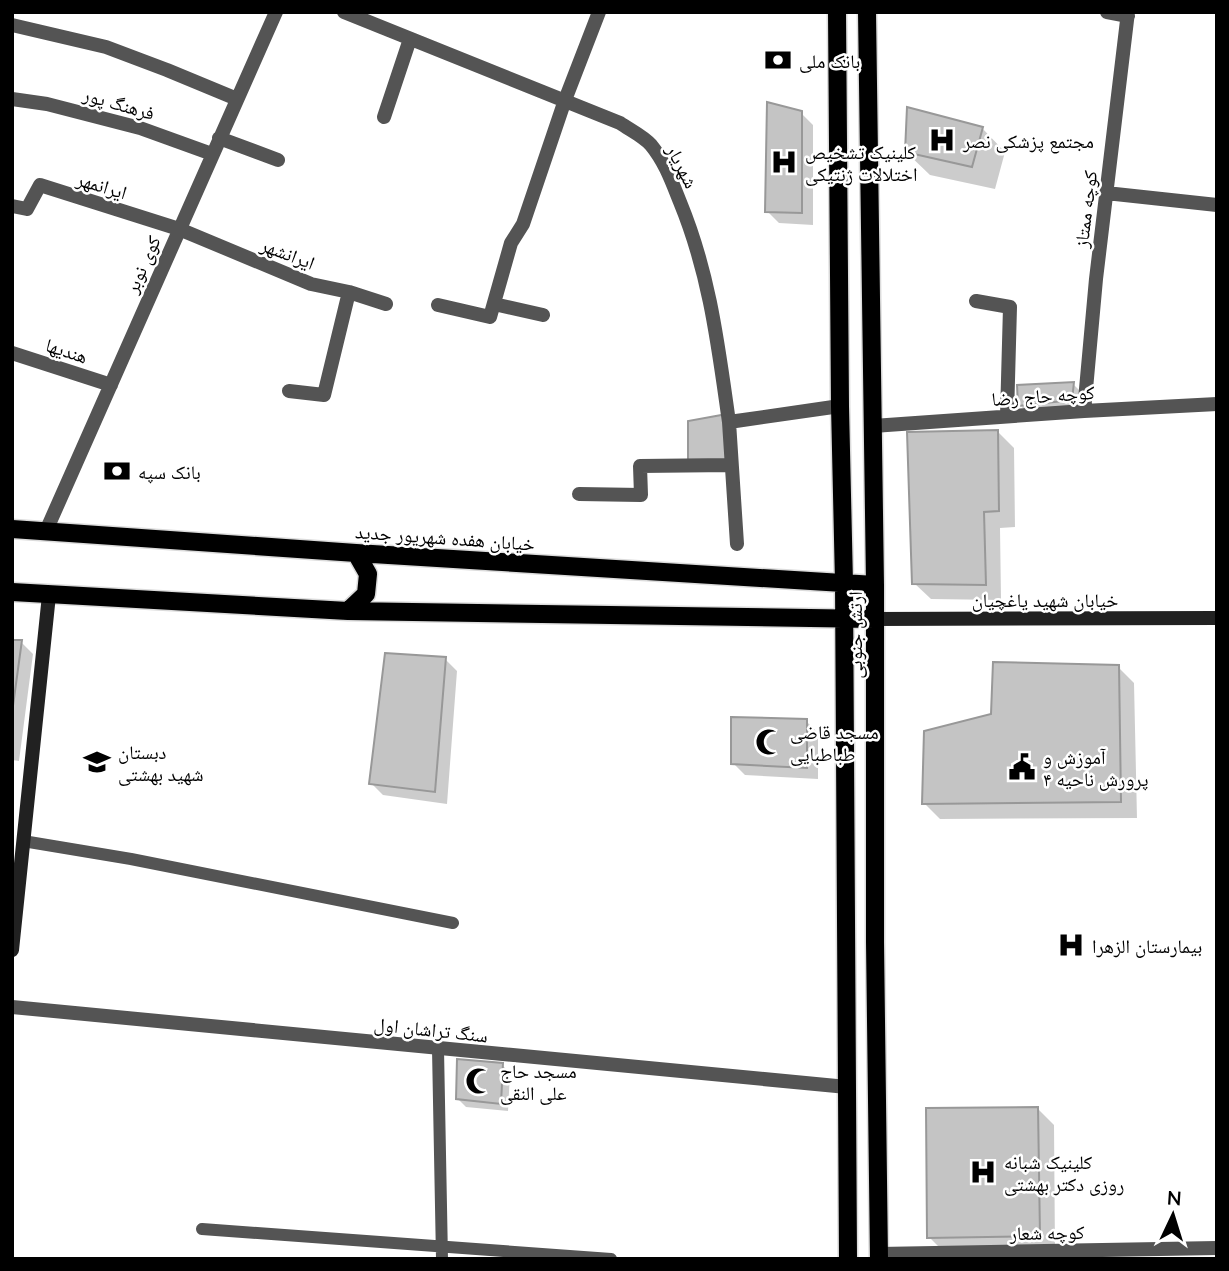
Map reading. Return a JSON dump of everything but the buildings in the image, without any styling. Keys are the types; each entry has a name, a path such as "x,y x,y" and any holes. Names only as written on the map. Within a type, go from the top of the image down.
{"main road":[{"name":"ارتش جنوبی","path":"837,12 848,1259"},
{"name":"ارتش جنوبی","path":"867,12 875,585 879,1257"},
{"name":"خیابان هفده شهریور جدید","path":"12,529 875,585"},
{"path":"348,611 366,594 368,574 356,553"},
{"path":"12,592 348,611 874,619"}],"street":[{"name":"کوی نوبر","path":"46,531 276,12"},
{"name":"شهریار","path":"344,12 620,123 649,143 667,168 691,228 706,277 729,422 737,544"},
{"path":"438,305 490,317 511,243 523,224 565,100 599,12"},
{"path":"1107,12 1128,14"},
{"name":"کوچه ممتاز","path":"1084,411 1105,193 1128,14"},
{"path":"12,24 106,47 237,99"},
{"path":"384,117 410,39"},
{"name":"فرهنگ پور","path":"12,99 47,104 140,128 212,154"},
{"path":"219,138 278,160"},
{"name":"ایرانمهر","path":"20,207 40,185 179,229"},
{"path":"1105,193 1217,205"},
{"name":"ایرانشهر","path":"179,229 311,284 386,304"},
{"path":"289,391 324,395 349,292"},
{"path":"976,301 1010,307 1007,416"},
{"path":"494,304 543,315"},
{"name":"هندیها","path":"12,353 111,384"},
{"name":"کوچه حاج رضا","path":"873,426 1217,404"},
{"path":"729,422 840,405"},
{"path":"579,494 641,495 640,466 731,465"},
{"path":"12,950 16,885 49,595"},
{"name":"خیابان شهید یاغچیان","path":"874,619 1217,618"},
{"name":"سنگ تراشان اول","path":"12,1007 846,1087"},
{"name":"کوچه شعار","path":"879,1257 1217,1248"}],"lane":[{"path":"23,841 131,859 453,923"},
{"path":"438,1049 442,1252"},
{"path":"202,1229 442,1252 611,1259"}],"place":[{"name":"بانک ملی","path":"778,60"},
{"name":"مجتمع پزشکی نصر","path":"942,140"},
{"name":"کلینیک تشخیص اختلالات ژنتیکی","path":"784,162"},
{"name":"بانک سپه","path":"117,471"},
{"name":"مسجد قاضی طباطبایی","path":"769,742"},
{"name":"دبستان شهید بهشتی","path":"97,762"},
{"name":"آموزش و پرورش ناحیه ۴","path":"1022,767"},
{"name":"بیمارستان الزهرا","path":"1071,945"},
{"name":"مسجد حاج علی النقی","path":"479,1081"},
{"name":"کلینیک شبانه روزی دکتر بهشتی","path":"983,1172"}]}
